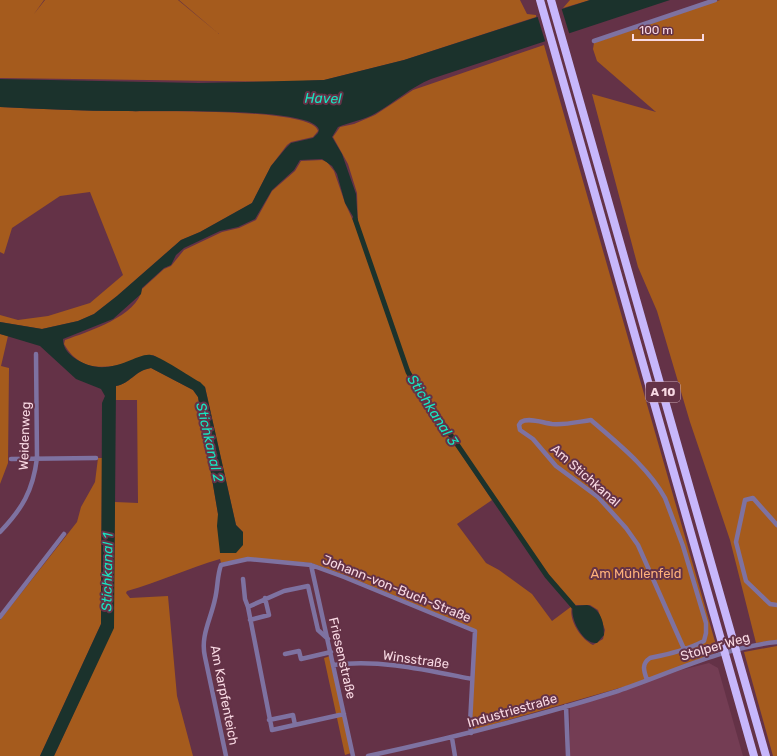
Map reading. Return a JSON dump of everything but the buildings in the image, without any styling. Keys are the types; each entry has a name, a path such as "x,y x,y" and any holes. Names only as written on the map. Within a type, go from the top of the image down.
{"highway":[{"name":"A 10","path":"551,0 766,756"},
{"name":"A 10","path":"540,2 754,756"}],"street":[{"path":"594,41 715,0"},
{"name":"Weidenweg","path":"0,532 26,500 35,474 37,458 36,354"},
{"name":"Am Stichkanal","path":"647,680 644,667 646,660 684,649 704,641 706,627 670,510 660,490 641,467 591,420 574,424 551,424 526,420 521,422 519,425 520,430 533,439 551,461 598,497 630,532 638,545 684,649"},
{"path":"11,459 96,458"},
{"path":"777,525 754,498 745,500 736,542 746,581 770,604 777,605"},
{"path":"0,617 64,534"},
{"name":"Am Karpfenteich","path":"226,756 203,645 216,599 217,575 221,564 248,559 311,565"},
{"name":"Johann-von-Buch-Straße","path":"311,565 475,631 472,679"},
{"name":"Friesenstraße","path":"311,565 353,756"},
{"path":"243,579 245,599 248,607 272,730 344,714"},
{"path":"248,607 265,598 284,591 308,586 318,630 328,639"},
{"path":"250,620 269,615 265,598"},
{"name":"Stolper Weg","path":"659,675 750,647 777,642"},
{"path":"284,654 299,651 301,659 331,652"},
{"name":"Winsstraße","path":"334,665 347,663 399,665 472,679"},
{"name":"Industriestraße","path":"368,756 471,734 566,706 659,675"},
{"path":"471,734 472,679"},
{"path":"566,706 568,756"},
{"path":"269,720 292,715 295,725"},
{"path":"452,738 455,756"}],"shaded area":[{"path":"709,663 718,668 743,756 570,756 570,707 681,670"}],"green space":[{"path":"0,0 44,0 34,14 45,0 178,0 219,34 179,0 520,0 527,14 536,15 536,17 404,60 324,80 283,82 0,78"},
{"path":"570,0 590,0 563,8"},
{"path":"720,0 777,0 777,640 756,643 730,540 690,422 657,311 638,267 592,94 656,112 597,61 593,49 594,43"},
{"name":"Am Mühlenfeld","path":"544,45 718,652 710,654 711,657 630,685 473,730 474,629 345,575 311,563 249,558 221,563 220,559 127,591 126,593 130,598 168,596 177,696 193,756 54,756 113,628 115,502 138,503 137,400 116,400 116,386 125,383 140,372 151,368 193,390 198,397 218,514 218,529 243,532 236,525 205,387 153,355 105,367 82,363 64,344 65,340 110,322 122,315 138,299 142,289 164,269 171,266 184,250 222,232 239,228 256,220 272,191 295,171 301,161 322,160 327,162 334,171 345,203 356,227 407,373 420,397 433,412 492,500 457,524 486,563 499,570 532,594 552,621 572,606 572,617 580,634 593,645 603,639 605,630 598,610 590,605 575,605 549,576 424,396 405,361 358,226 357,193 348,164 333,137 340,127 354,124 375,115 413,90"},
{"path":"0,107 94,111 196,111 262,114 290,118 310,123 318,131 313,137 291,142 287,145 271,166 252,203 200,232 181,240 94,314 78,321 42,329 0,322 0,315 18,320 48,316 90,303 123,275 90,192 60,196 12,228 4,254 0,252"},
{"path":"0,334 8,336 1,366 9,368 8,463 0,484"},
{"path":"98,458 102,458 101,624 40,756 0,756 0,620 77,522 81,507 95,482"},
{"path":"777,646 777,756 773,756 744,652"},
{"path":"330,656 351,753 345,755 324,658"}],"water":[{"path":"590,0 670,0 431,79 417,86 383,109 362,119 338,127 332,137 342,154 356,194 358,225 345,203 337,174 332,166 322,159 300,160 294,170 272,190 255,219 238,227 220,231 184,248 176,255 171,265 164,268 142,288 141,294 113,319 63,339 65,347 69,353 80,362 87,365 108,367 151,355 168,363 200,382 205,387 236,525 243,532 243,545 236,553 220,553 217,526 218,514 198,397 193,390 151,368 140,372 125,383 116,386 114,628 54,756 40,756 101,624 102,403 105,396 101,389 76,379 40,346 0,334 0,322 42,329 78,321 94,314 181,240 200,232 252,203 271,166 286,148 291,143 313,138 319,130 310,122 290,117 262,114 196,111 109,111 0,107 0,79 199,83 324,80 404,60"},
{"path":"587,605 596,610 601,617 604,635 597,643 587,640 582,635 573,617 573,606"}],"pier":[{"path":"561,7 570,36 546,44 537,15"}],"waterway":[{"name":"Stichkanal 3","path":"355,219 408,372 422,396 435,412 547,576 573,606"}],"water label":[{"name":"Havel","path":"323,98"},
{"name":"Stichkanal 2","path":"210,442"},
{"name":"Stichkanal 1","path":"107,572"}]}
